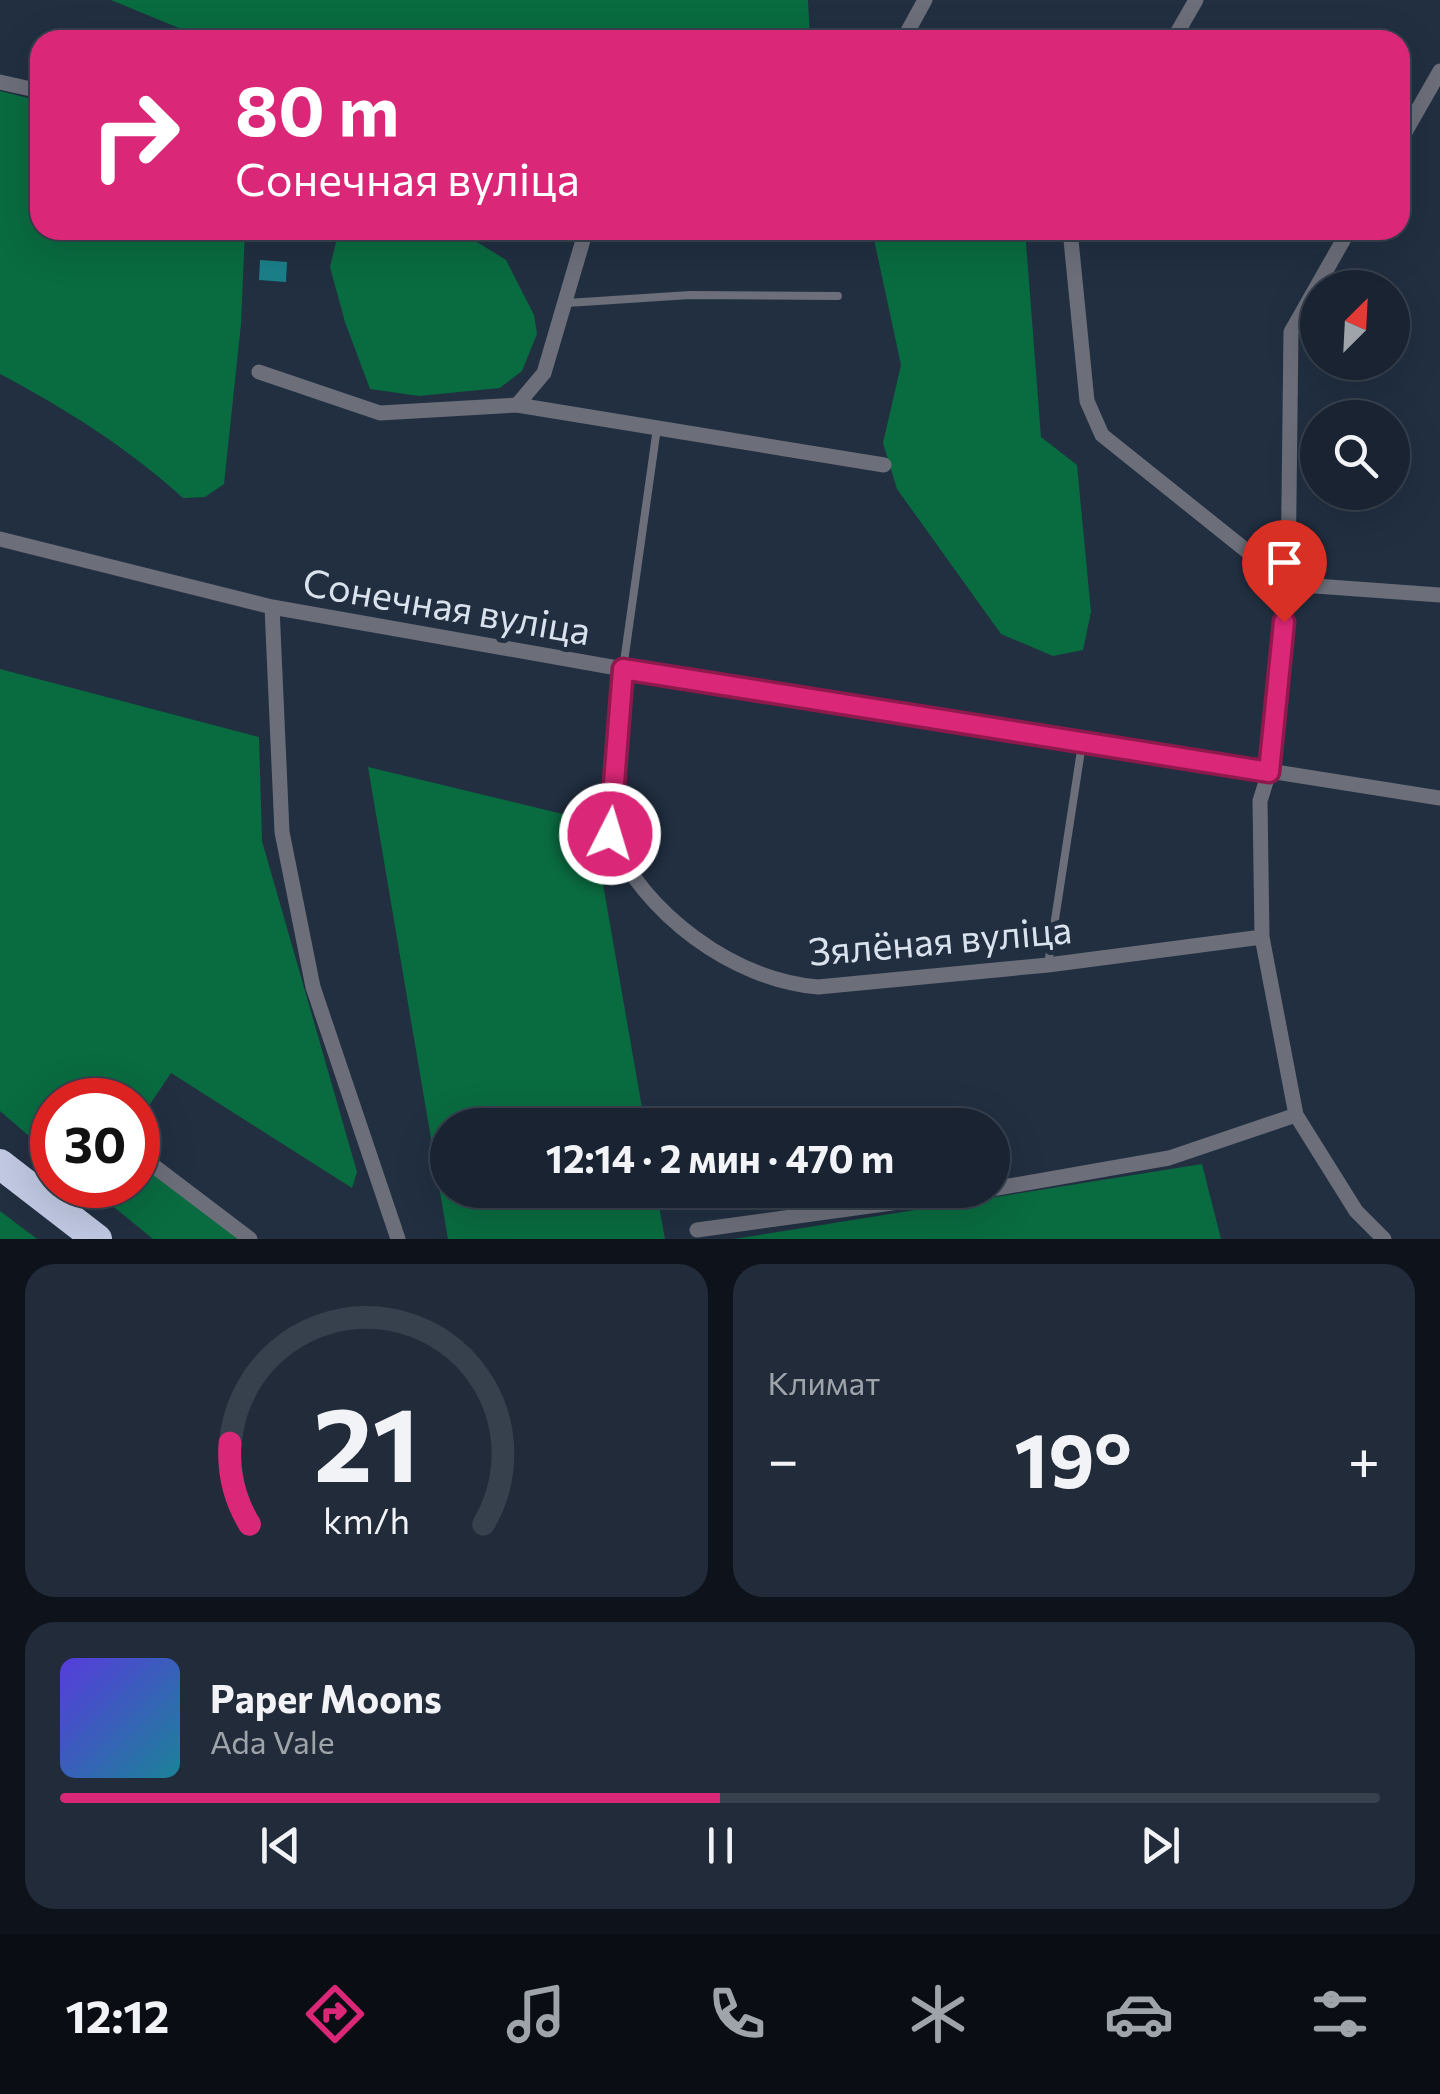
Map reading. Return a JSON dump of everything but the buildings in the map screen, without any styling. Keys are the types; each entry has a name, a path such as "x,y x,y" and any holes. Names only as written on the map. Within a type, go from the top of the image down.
{"highway":[{"path":"0,1164 97,1239"},
{"path":"0,1181 74,1239"}],"street":[{"path":"908,30 925,0"},
{"path":"1179,30 1196,0"},
{"path":"1410,124 1440,71"},
{"path":"0,82 30,89"},
{"path":"517,404 544,373 583,240"},
{"path":"1071,240 1086,401 1102,435 1288,584 1440,595"},
{"path":"1343,240 1290,332 1288,584 1269,772 1260,801 1262,937 1296,1115 1356,1211 1384,1239"},
{"path":"259,372 380,412 517,404 884,465"},
{"name":"Сонечная вуліца","path":"0,540 272,608 1082,744 1440,798"},
{"path":"272,608 282,832 313,987 398,1239"},
{"name":"Зялёная вуліца","path":"623,669 610,834 619,856 655,900 693,937 743,968 784,984 818,987 1048,965 1262,937"},
{"path":"1010,1186 1169,1158 1296,1115"},
{"path":"160,1171 250,1239"},
{"path":"697,1230 858,1208"}],"lane":[{"path":"567,303 690,295 838,296"},
{"path":"623,669 657,428"},
{"path":"1048,965 1082,744"}],"shaded area":[{"path":"111,0 808,0 810,30 184,30"},
{"path":"0,91 30,98 30,240 245,240 241,324 224,484 205,497 183,498 96,430 0,374"},
{"path":"337,240 474,240 506,260 534,315 537,334 522,371 500,388 419,396 370,389 330,267"},
{"path":"874,240 1026,240 1041,437 1077,465 1091,612 1083,650 1053,656 1001,634 897,489 883,443 901,365"},
{"path":"260,260 287,262 286,282 259,280"},
{"path":"0,669 259,737 262,841 357,1172 352,1188 171,1073 160,1089 160,1078 30,1078 30,1137 0,1111"},
{"path":"368,767 592,821 642,1108 430,1108 430,1133"},
{"path":"1202,1164 1221,1239 734,1239 927,1208 1010,1208 1010,1195"},
{"path":"160,1173 248,1239 153,1239 115,1208 160,1208"},
{"path":"443,1208 659,1208 665,1239 448,1239"},
{"path":"0,1211 37,1239 0,1239"}],"route":[{"path":"610,834 623,669 1269,772 1284,622"}]}
